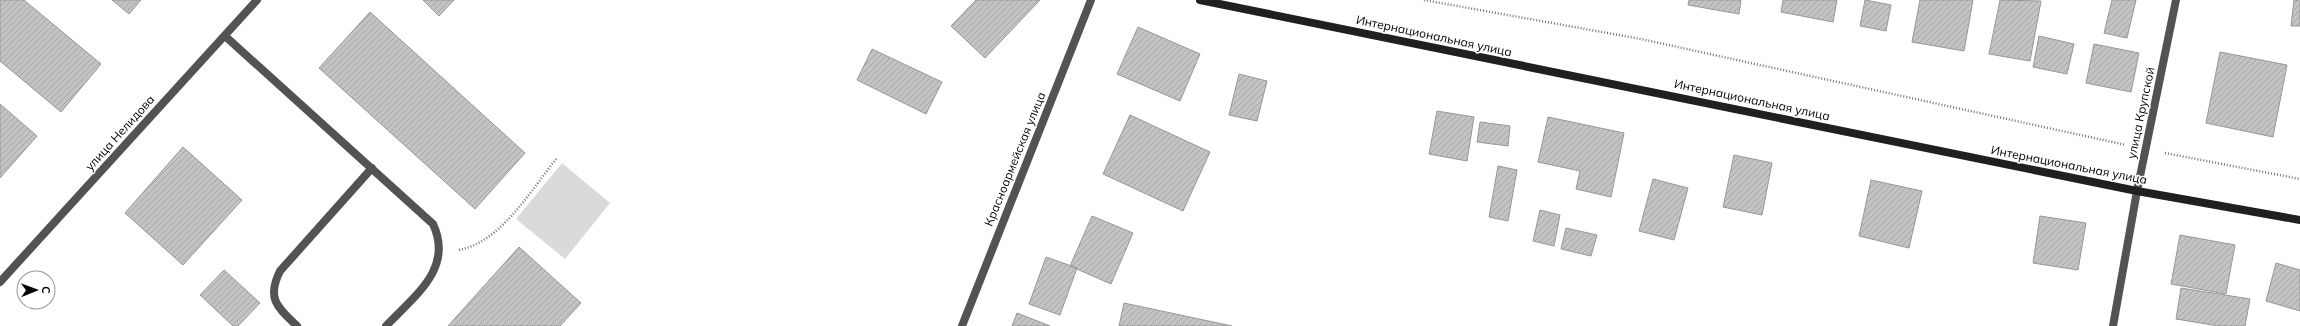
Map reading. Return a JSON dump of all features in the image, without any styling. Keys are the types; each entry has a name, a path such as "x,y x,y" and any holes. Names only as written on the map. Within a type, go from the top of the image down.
{"main road":[{"name":"Интернациональная улица","path":"1200,0 2137,191 2300,220"}],"street":[{"name":"улица Нелидова","path":"0,282 257,0"},
{"name":"Красноармейская улица","path":"962,326 1091,0"},
{"name":"улица Крупской","path":"2114,326 2137,191 2176,0"},
{"path":"225,36 433,224 440,243 440,254 432,275 386,326"},
{"path":"297,326 278,309 274,287 278,275 372,168"}],"path":[{"path":"1424,0 1641,39 2146,150 2300,180"},
{"path":"440,254 481,243 497,232 557,158"}],"shaded area":[{"path":"562,163 610,203 565,259 516,219"}],"building":[{"path":"0,0 24,0 101,64 61,112 0,61"},
{"path":"112,0 141,0 129,14"},
{"path":"423,0 454,0 439,16"},
{"path":"976,0 1040,0 985,58 951,26"},
{"path":"1689,0 1741,0 1739,14 1688,5"},
{"path":"1783,0 1837,0 1833,22 1781,12"},
{"path":"1865,0 1891,5 1886,31 1860,26"},
{"path":"1920,0 1973,0 1964,51 1912,42"},
{"path":"2000,0 2041,1 2030,61 1989,54"},
{"path":"2112,0 2136,0 2127,38 2104,33"},
{"path":"2294,0 2300,1 2300,26 2291,26"},
{"path":"370,12 525,153 475,209 319,68"},
{"path":"1138,27 1200,54 1180,101 1117,74"},
{"path":"2039,36 2074,44 2067,74 2033,67"},
{"path":"2094,44 2139,53 2131,92 2086,83"},
{"path":"872,49 942,82 926,114 857,80"},
{"path":"2220,52 2287,65 2273,137 2206,123"},
{"path":"1239,74 1267,81 1257,121 1229,115"},
{"path":"0,104 37,136 0,178"},
{"path":"1437,111 1474,117 1467,161 1429,154"},
{"path":"1130,115 1210,152 1183,211 1103,174"},
{"path":"1548,117 1624,133 1611,197 1576,189 1580,171 1538,162"},
{"path":"1480,122 1510,126 1508,146 1477,142"},
{"path":"183,147 242,200 183,265 125,213"},
{"path":"1734,155 1772,163 1762,215 1723,207"},
{"path":"1498,166 1517,170 1508,221 1489,217"},
{"path":"1653,179 1688,188 1674,240 1639,231"},
{"path":"1871,180 1922,191 1909,248 1859,236"},
{"path":"1540,210 1560,215 1554,246 1533,241"},
{"path":"1092,216 1133,233 1111,284 1070,266"},
{"path":"2040,216 2086,223 2078,270 2033,263"},
{"path":"1566,228 1597,235 1591,256 1561,249"},
{"path":"2180,235 2235,245 2226,294 2171,284"},
{"path":"519,247 581,303 560,326 448,326"},
{"path":"1046,257 1077,268 1060,315 1029,304"},
{"path":"2276,263 2300,270 2300,311 2266,301"},
{"path":"224,270 260,303 238,326 233,326 200,295"},
{"path":"2181,288 2250,299 2245,326 2219,326 2176,319"},
{"path":"1124,303 1232,326 1119,326"},
{"path":"1017,313 1050,326 1012,326"}]}
